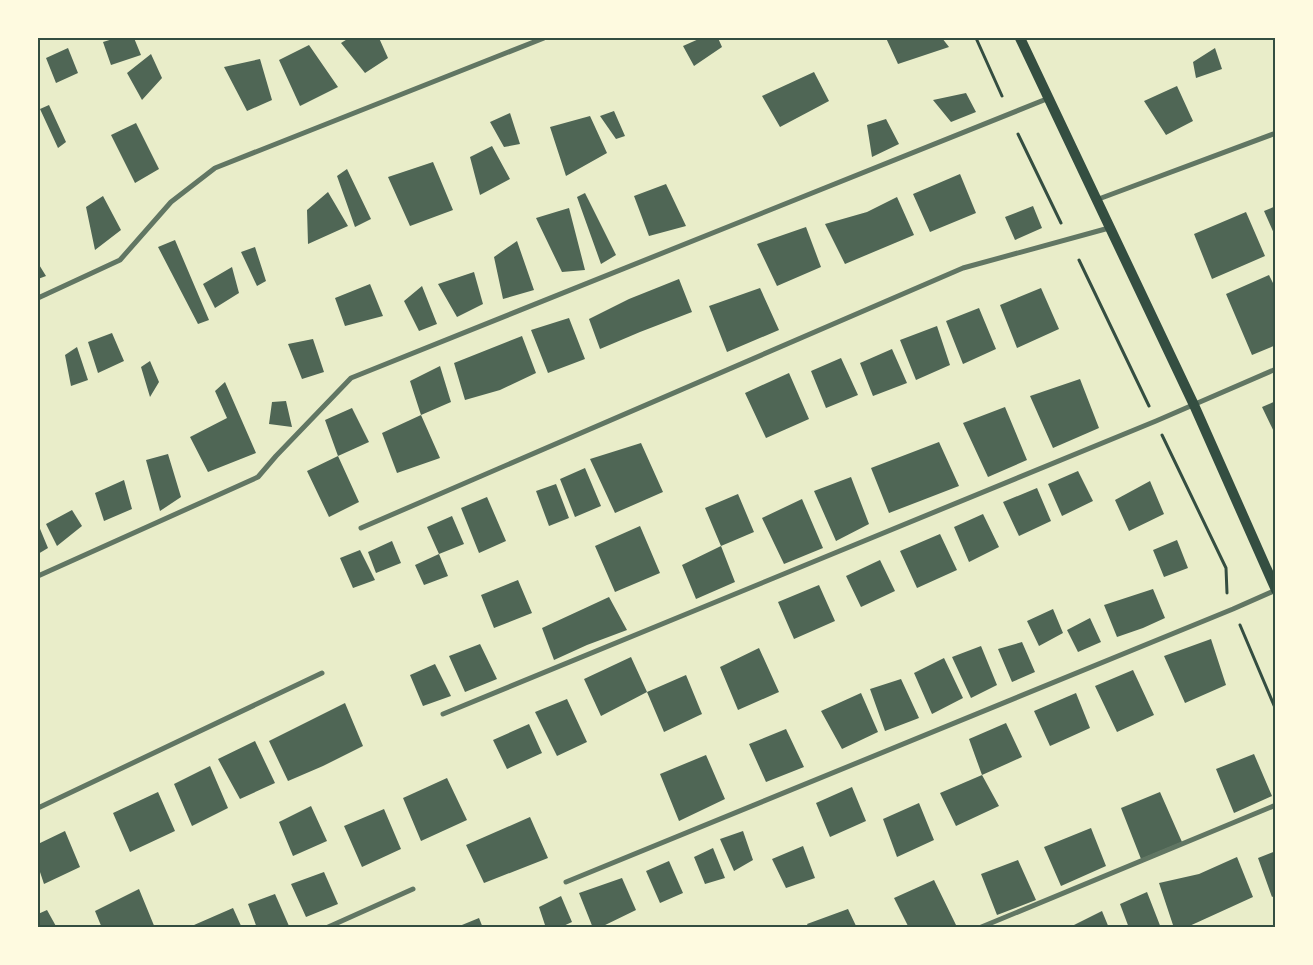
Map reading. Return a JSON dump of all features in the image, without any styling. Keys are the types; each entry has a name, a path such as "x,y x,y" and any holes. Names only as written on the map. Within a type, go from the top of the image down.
{"main road":[{"path":"1020,38 1194,405 1276,590"}],"street":[{"path":"38,298 120,260 172,202 215,168 544,38"},
{"path":"38,576 258,477 351,378 1049,98"},
{"path":"1096,200 1276,133"},
{"path":"361,528 963,268 1109,228"},
{"path":"443,714 1194,405 1276,369"},
{"path":"566,882 1276,590"},
{"path":"38,808 322,673"},
{"path":"979,928 1276,805"},
{"path":"326,928 413,889"}],"path":[{"path":"976,38 1002,96"},
{"path":"1018,134 1061,223"},
{"path":"1079,260 1149,406"},
{"path":"1162,435 1226,568 1227,593"},
{"path":"1240,624 1276,710"}],"building":[{"path":"116,38 134,38 141,55 111,65 103,42"},
{"path":"349,38 379,38 388,58 365,73 341,43"},
{"path":"701,38 718,38 722,47 694,66 683,46"},
{"path":"886,38 942,38 949,47 898,64"},
{"path":"309,45 338,87 300,106 279,60"},
{"path":"68,48 78,73 56,83 46,58"},
{"path":"1215,48 1222,69 1196,78 1193,62"},
{"path":"151,54 162,78 142,100 127,73"},
{"path":"260,59 272,100 247,111 224,67"},
{"path":"814,72 829,101 780,127 762,96"},
{"path":"1177,86 1193,121 1166,135 1144,101"},
{"path":"966,93 976,112 951,122 933,100"},
{"path":"49,105 66,142 58,148 40,109"},
{"path":"614,111 625,136 616,139 600,116"},
{"path":"510,113 520,144 504,147 490,122"},
{"path":"590,116 607,153 566,176 550,127"},
{"path":"886,119 899,144 872,157 867,125"},
{"path":"136,123 159,169 135,183 111,135"},
{"path":"492,146 510,179 480,195 470,157"},
{"path":"433,162 453,210 410,226 388,177"},
{"path":"347,169 371,219 355,227 337,176"},
{"path":"960,174 976,213 930,232 913,194"},
{"path":"666,184 686,226 649,236 634,196"},
{"path":"328,192 348,226 308,244 307,210"},
{"path":"585,193 616,255 601,264 577,197"},
{"path":"103,196 121,230 95,250 86,207"},
{"path":"897,197 914,235 845,264 825,224 867,212"},
{"path":"1033,206 1042,228 1015,240 1005,217"},
{"path":"1276,206 1276,238 1264,211"},
{"path":"569,208 585,270 562,272 536,218"},
{"path":"1246,212 1265,256 1212,279 1194,234"},
{"path":"806,227 821,267 777,286 757,244"},
{"path":"175,240 209,320 198,324 158,247"},
{"path":"517,241 534,290 503,299 494,257"},
{"path":"255,247 266,281 257,286 241,252"},
{"path":"38,263 46,276 38,279"},
{"path":"232,267 239,293 215,308 203,284"},
{"path":"474,272 483,304 457,317 438,284"},
{"path":"1269,275 1276,289 1276,345 1252,355 1226,294"},
{"path":"679,279 692,312 600,349 589,319 629,299"},
{"path":"370,284 383,316 345,326 335,298"},
{"path":"422,286 437,324 419,331 404,301"},
{"path":"760,288 779,330 727,352 709,306"},
{"path":"1041,288 1059,329 1017,348 1000,305"},
{"path":"979,308 996,349 963,364 946,321"},
{"path":"569,318 585,359 548,373 531,330"},
{"path":"937,326 950,365 916,380 900,340"},
{"path":"112,333 124,361 98,373 88,342"},
{"path":"522,336 536,373 500,390 465,400 454,363"},
{"path":"313,339 324,372 302,379 288,344"},
{"path":"77,347 88,380 71,386 65,355"},
{"path":"892,349 907,383 873,396 860,363"},
{"path":"841,358 858,395 826,408 811,371"},
{"path":"150,361 159,382 150,397 141,367"},
{"path":"440,366 451,402 421,415 410,381"},
{"path":"789,373 809,419 766,438 745,393"},
{"path":"1080,379 1099,428 1053,448 1030,396"},
{"path":"225,382 256,453 208,472 190,437 227,418 215,391"},
{"path":"286,401 292,427 269,424 272,402"},
{"path":"1276,401 1276,436 1262,407"},
{"path":"1005,407 1027,460 988,477 963,423"},
{"path":"352,408 369,442 338,456 325,420"},
{"path":"421,415 440,458 397,473 382,433"},
{"path":"939,442 959,486 889,513 871,468"},
{"path":"641,443 663,492 615,513 590,459"},
{"path":"168,454 181,497 160,511 146,460"},
{"path":"338,456 359,502 329,517 307,471"},
{"path":"585,468 601,506 575,517 560,479"},
{"path":"1078,471 1093,501 1062,516 1048,484"},
{"path":"851,477 869,524 836,541 814,491"},
{"path":"124,480 132,509 104,521 95,493"},
{"path":"1150,481 1164,514 1129,531 1115,500"},
{"path":"556,484 569,518 549,526 536,491"},
{"path":"1037,488 1051,521 1019,536 1003,502"},
{"path":"738,494 754,532 721,546 705,508"},
{"path":"487,497 506,541 479,553 461,508"},
{"path":"802,499 823,548 784,564 762,518"},
{"path":"72,510 82,526 57,546 46,524"},
{"path":"983,514 999,547 969,562 954,527"},
{"path":"452,516 464,544 439,554 427,527"},
{"path":"38,524 48,548 38,554"},
{"path":"640,526 660,573 615,592 595,546"},
{"path":"940,534 957,570 917,588 900,551"},
{"path":"1177,540 1188,568 1164,577 1153,550"},
{"path":"392,541 401,563 376,573 368,552"},
{"path":"721,546 735,582 696,599 682,565"},
{"path":"360,550 375,580 353,588 340,558"},
{"path":"439,554 448,576 424,585 415,565"},
{"path":"880,560 895,591 861,607 846,576"},
{"path":"518,580 532,613 494,628 481,595"},
{"path":"819,585 835,621 794,639 778,602"},
{"path":"1153,589 1165,618 1117,637 1104,605"},
{"path":"609,597 627,630 554,660 542,628"},
{"path":"1053,609 1063,633 1039,646 1027,621"},
{"path":"1090,618 1101,642 1078,652 1067,630"},
{"path":"1211,639 1226,685 1185,703 1164,656"},
{"path":"1022,642 1035,672 1012,682 998,649"},
{"path":"480,644 497,679 465,692 449,656"},
{"path":"981,646 997,685 971,698 952,657"},
{"path":"759,648 779,692 738,710 720,667"},
{"path":"631,657 647,692 601,716 584,679"},
{"path":"944,658 963,698 932,714 914,673"},
{"path":"435,664 451,696 423,706 410,675"},
{"path":"1133,670 1154,715 1117,732 1095,686"},
{"path":"686,675 702,714 664,732 647,692"},
{"path":"901,679 919,718 885,731 870,689"},
{"path":"861,693 878,732 842,749 821,711"},
{"path":"1076,693 1090,728 1050,746 1034,711"},
{"path":"567,699 587,742 557,756 535,712"},
{"path":"345,703 363,746 288,781 269,741"},
{"path":"1006,723 1022,757 982,775 969,739"},
{"path":"529,724 542,753 507,769 493,740"},
{"path":"786,729 804,767 766,782 749,744"},
{"path":"255,741 275,783 240,799 218,759"},
{"path":"1254,754 1272,796 1234,813 1216,769"},
{"path":"706,755 725,799 679,821 660,774"},
{"path":"210,766 228,808 192,826 174,784"},
{"path":"982,775 999,806 956,826 940,793"},
{"path":"447,778 467,820 421,841 403,798"},
{"path":"852,787 866,821 830,837 816,803"},
{"path":"158,792 175,831 130,852 113,813"},
{"path":"1160,792 1182,842 1141,859 1121,808"},
{"path":"919,803 934,840 897,857 883,819"},
{"path":"311,806 327,841 293,856 279,822"},
{"path":"384,809 401,849 362,867 344,826"},
{"path":"530,817 548,858 484,883 466,845"},
{"path":"1091,828 1106,866 1061,886 1044,847"},
{"path":"65,831 80,867 44,884 38,866 38,844"},
{"path":"743,831 753,860 734,871 720,839"},
{"path":"803,846 815,878 786,888 772,859"},
{"path":"713,848 725,878 705,884 694,857"},
{"path":"1276,851 1276,895 1272,897 1258,858"},
{"path":"1237,857 1253,897 1185,928 1174,928 1159,883 1199,874"},
{"path":"1018,860 1036,900 997,915 981,874"},
{"path":"669,861 683,893 660,903 646,871"},
{"path":"324,872 338,904 306,917 291,884"},
{"path":"622,878 636,910 599,928 593,928 579,893"},
{"path":"934,880 956,925 950,928 909,928 894,898"},
{"path":"139,889 155,928 102,928 95,911"},
{"path":"1147,892 1161,928 1129,928 1120,904"},
{"path":"275,894 289,926 286,928 257,928 248,904"},
{"path":"561,896 572,922 559,928 546,928 539,907"},
{"path":"233,908 242,928 195,928 194,925"},
{"path":"848,909 857,928 809,928 807,924"},
{"path":"47,910 57,928 38,928 38,914"},
{"path":"1102,911 1109,928 1068,928"},
{"path":"479,918 483,928 457,928 457,927"}]}
